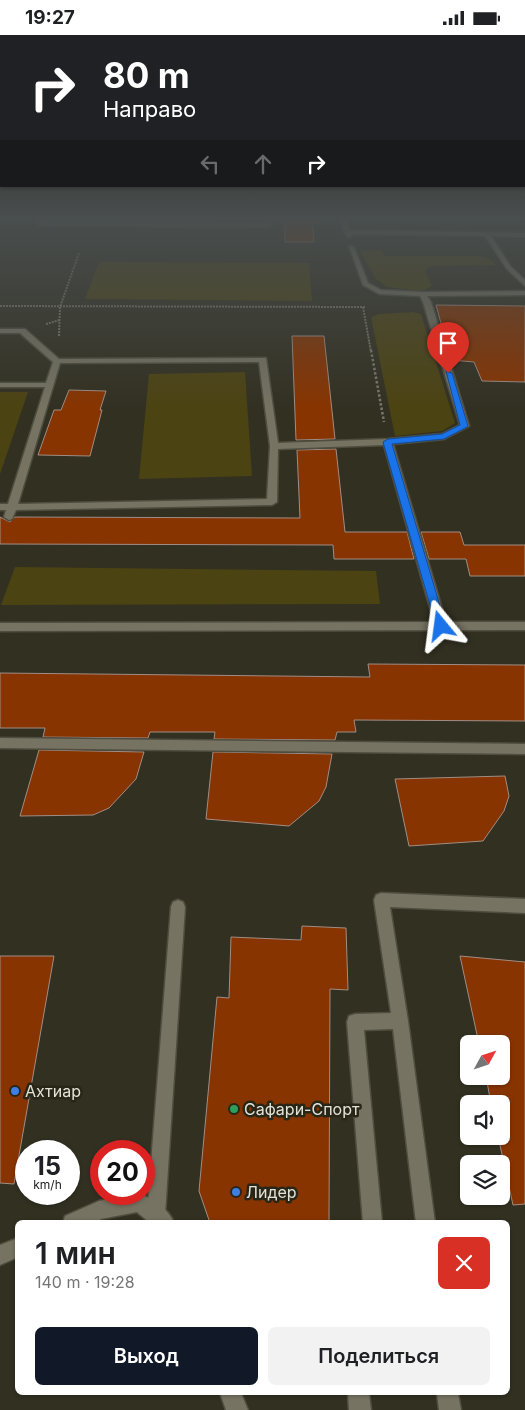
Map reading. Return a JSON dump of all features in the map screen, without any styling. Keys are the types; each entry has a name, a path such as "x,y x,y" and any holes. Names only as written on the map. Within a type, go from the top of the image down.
{"street":[{"path":"364,281 371,289 379,292 422,294 525,293"},
{"path":"274,446 388,442 444,436 464,426 427,302 422,294"},
{"path":"0,331 22,331 57,361 262,360 274,446 272,502 10,512 0,507"},
{"path":"10,512 57,361"},
{"path":"0,385 49,385"},
{"path":"388,442 441,626"},
{"path":"0,627 525,626"},
{"path":"0,743 525,749"},
{"path":"426,1220 400,1021 381,900 525,906"},
{"path":"160,1219 178,907"},
{"path":"373,1220 355,1022 400,1021"},
{"path":"78,1220 99,1210 140,1202 160,1219"},
{"path":"0,1255 15,1248"},
{"path":"231,1395 237,1410"},
{"path":"359,1395 360,1410"},
{"path":"448,1395 450,1410"}],"path":[{"path":"57,361 60,307 69,281"},
{"path":"0,307 372,308"},
{"path":"363,307 388,442"}],"shaded area":[{"path":"92,281 310,281 312,301 85,299"},
{"path":"379,281 430,281 432,286 422,291 387,287"},
{"path":"413,312 421,314 455,423 442,431 395,436 371,317 380,314"},
{"path":"245,372 252,476 139,479 149,374"},
{"path":"0,392 28,392 0,474"},
{"path":"15,567 376,571 380,604 1,605"}],"building":[{"path":"436,305 525,306 525,382 482,381 474,362 451,360"},
{"path":"292,336 324,336 335,439 296,440"},
{"path":"69,390 106,391 90,456 38,455 54,410 61,410"},
{"path":"336,449 345,532 407,532 414,559 334,559 333,545 0,544 0,517 10,522 15,517 300,518 297,450"},
{"path":"421,532 460,532 464,545 525,545 525,576 470,576 466,559 429,559"},
{"path":"368,664 525,665 525,721 354,720 356,732 337,732 335,740 214,739 215,732 150,732 148,738 43,737 45,728 0,728 0,673 370,677"},
{"path":"39,750 144,752 136,779 109,808 93,815 20,816"},
{"path":"213,752 332,754 326,787 319,801 289,826 206,819"},
{"path":"505,776 509,796 504,811 483,841 409,846 395,779"},
{"path":"302,926 346,928 348,990 330,989 329,1220 209,1220 199,1191 217,997 229,998 231,937 301,940"},
{"name":"Ахтиар","path":"0,956 54,956 22,1140 15,1140 14,1184 0,1183"},
{"path":"460,956 525,962 525,1204 513,1205 510,1191 510,1155 502,1155 500,1145 510,1145 510,1095 489,1095 488,1085 510,1085 510,1035 477,1035"}],"place":[{"name":"Ахтиар","path":"15,1091"},
{"name":"Сафари-Спорт","path":"234,1109"},
{"name":"Лидер","path":"236,1192"}],"route":[{"path":"441,626 388,442 444,436 464,426 448,373"}]}
